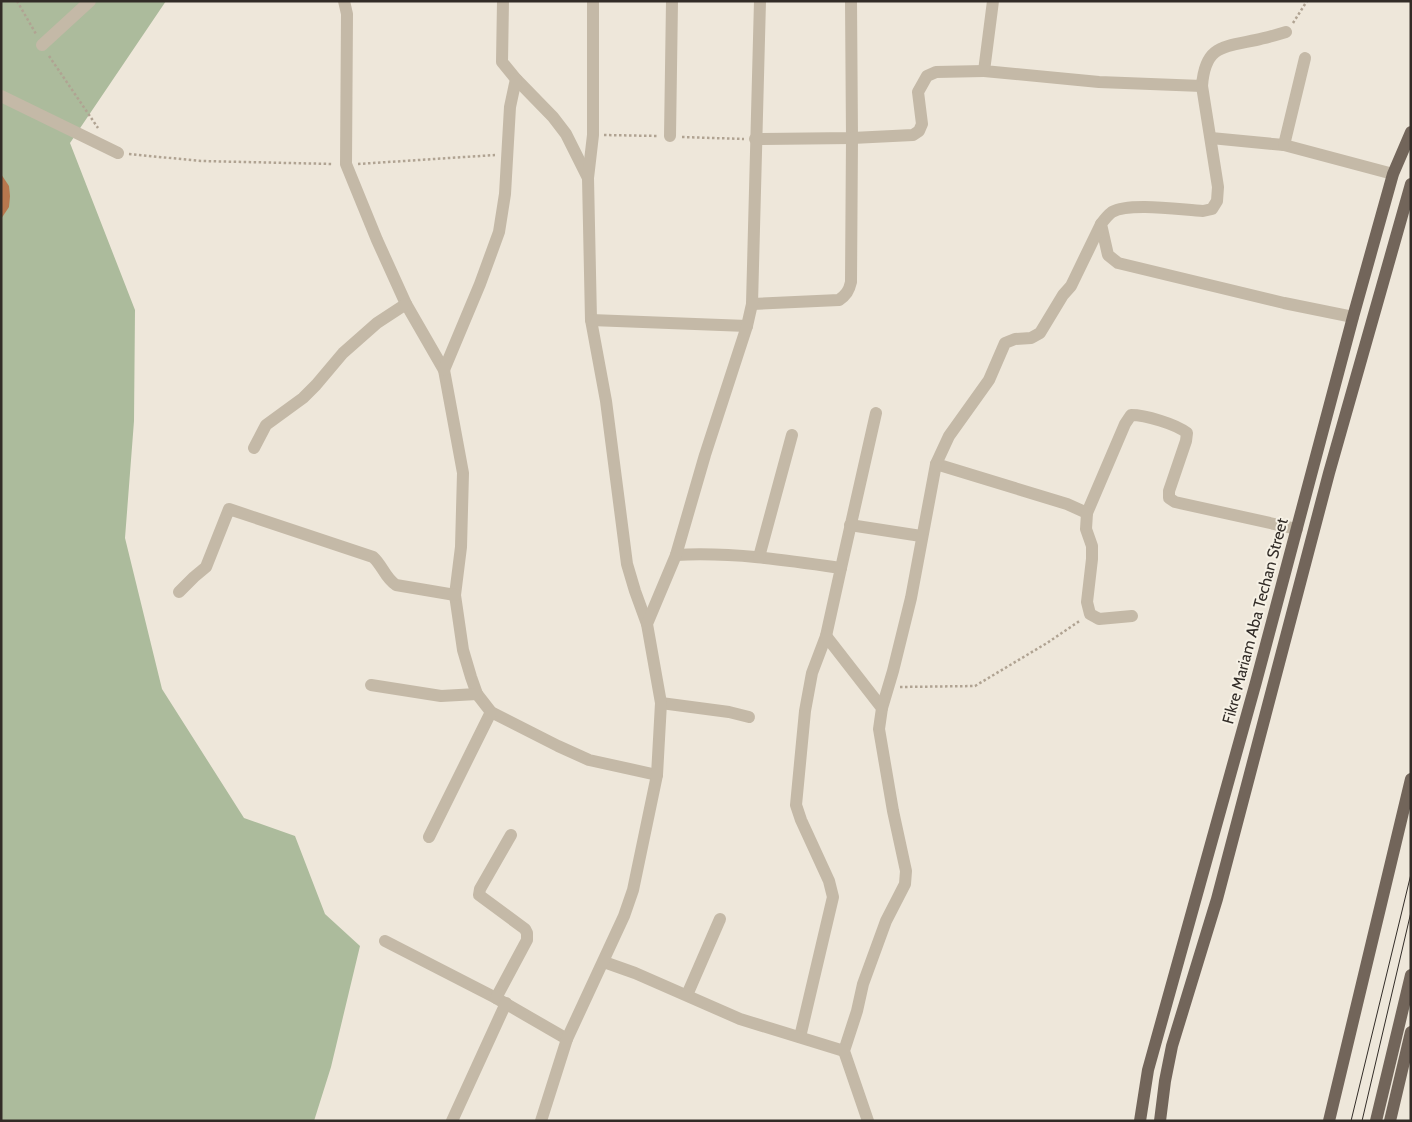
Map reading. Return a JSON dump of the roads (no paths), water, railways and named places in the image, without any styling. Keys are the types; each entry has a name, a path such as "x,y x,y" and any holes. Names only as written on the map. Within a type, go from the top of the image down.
{"main road":[{"name":"Fikre Mariam Aba Techan Street","path":"1140,1121 1148,1070 1297,529 1353,317 1393,174 1411,132"},
{"path":"1160,1121 1172,1046 1217,899 1335,454 1411,184"},
{"path":"1329,1121 1411,779"},
{"path":"1218,819 1237,823"},
{"path":"1376,1121 1411,975"},
{"path":"1390,1121 1411,1032"}],"street":[{"path":"42,45 90,1"},
{"path":"344,1 347,14 346,164 406,304 444,370 463,473 461,547 455,596 463,650 471,677 478,694 491,712 527,731 589,760 657,775"},
{"path":"503,1 502,62 553,117 566,134 588,178"},
{"path":"541,1121 567,1039 604,962 633,890 657,775 661,703 647,624 628,564 606,402 591,320 588,178 593,135 593,1"},
{"path":"670,136 672,1"},
{"path":"647,624 676,556 705,455 747,326 752,304 760,1"},
{"path":"752,304 839,300 849,290 851,282 852,1"},
{"path":"984,71 993,1"},
{"path":"868,1121 844,1051 857,1011 863,984 886,921 905,884 906,870 878,730 911,598 936,464 949,436 989,380 1005,343 1015,339 1031,338 1040,332 1071,286 1101,224 1112,212 1140,207 1203,211 1212,209 1217,201 1218,187 1202,86 1203,70 1213,52 1227,45 1258,40 1286,32"},
{"path":"1284,145 1305,58"},
{"path":"755,139 913,135 919,131 922,124 918,92 927,76 936,72 984,71 1099,82 1202,86"},
{"path":"444,370 480,284 499,232 505,194 510,107 516,79"},
{"path":"1,96 118,153"},
{"path":"1211,138 1284,145 1393,174"},
{"path":"1101,224 1108,255 1118,263 1284,303 1353,317"},
{"path":"254,448 266,425 303,398 343,353 377,322 406,304"},
{"path":"591,320 747,326"},
{"path":"800,1037 833,897 829,881 796,805 805,711 812,673 826,636 876,413"},
{"path":"1132,616 1099,619 1090,614 1087,602 1092,546 1086,529 1087,513 1125,424 1131,416 1140,415 1181,428 1187,433 1186,441 1168,491 1169,498 1175,502 1297,529"},
{"path":"759,557 792,435"},
{"path":"936,464 1067,504 1087,513"},
{"path":"179,592 206,568 229,509 373,557 380,563 390,581 396,585 455,596"},
{"path":"850,525 922,536"},
{"path":"676,556 698,554 759,557 841,568"},
{"path":"826,636 882,708"},
{"path":"371,685 441,696 478,694"},
{"path":"661,703 729,712 749,717"},
{"path":"429,836 491,712"},
{"path":"452,1121 527,940 525,929 479,895 480,889 511,835"},
{"path":"687,995 720,919"},
{"path":"385,941 501,1001 567,1039"},
{"path":"604,962 635,973 740,1018 844,1051"}],"tram line":[{"path":"1351,1121 1411,874"},
{"path":"1362,1121 1411,912"}]}
